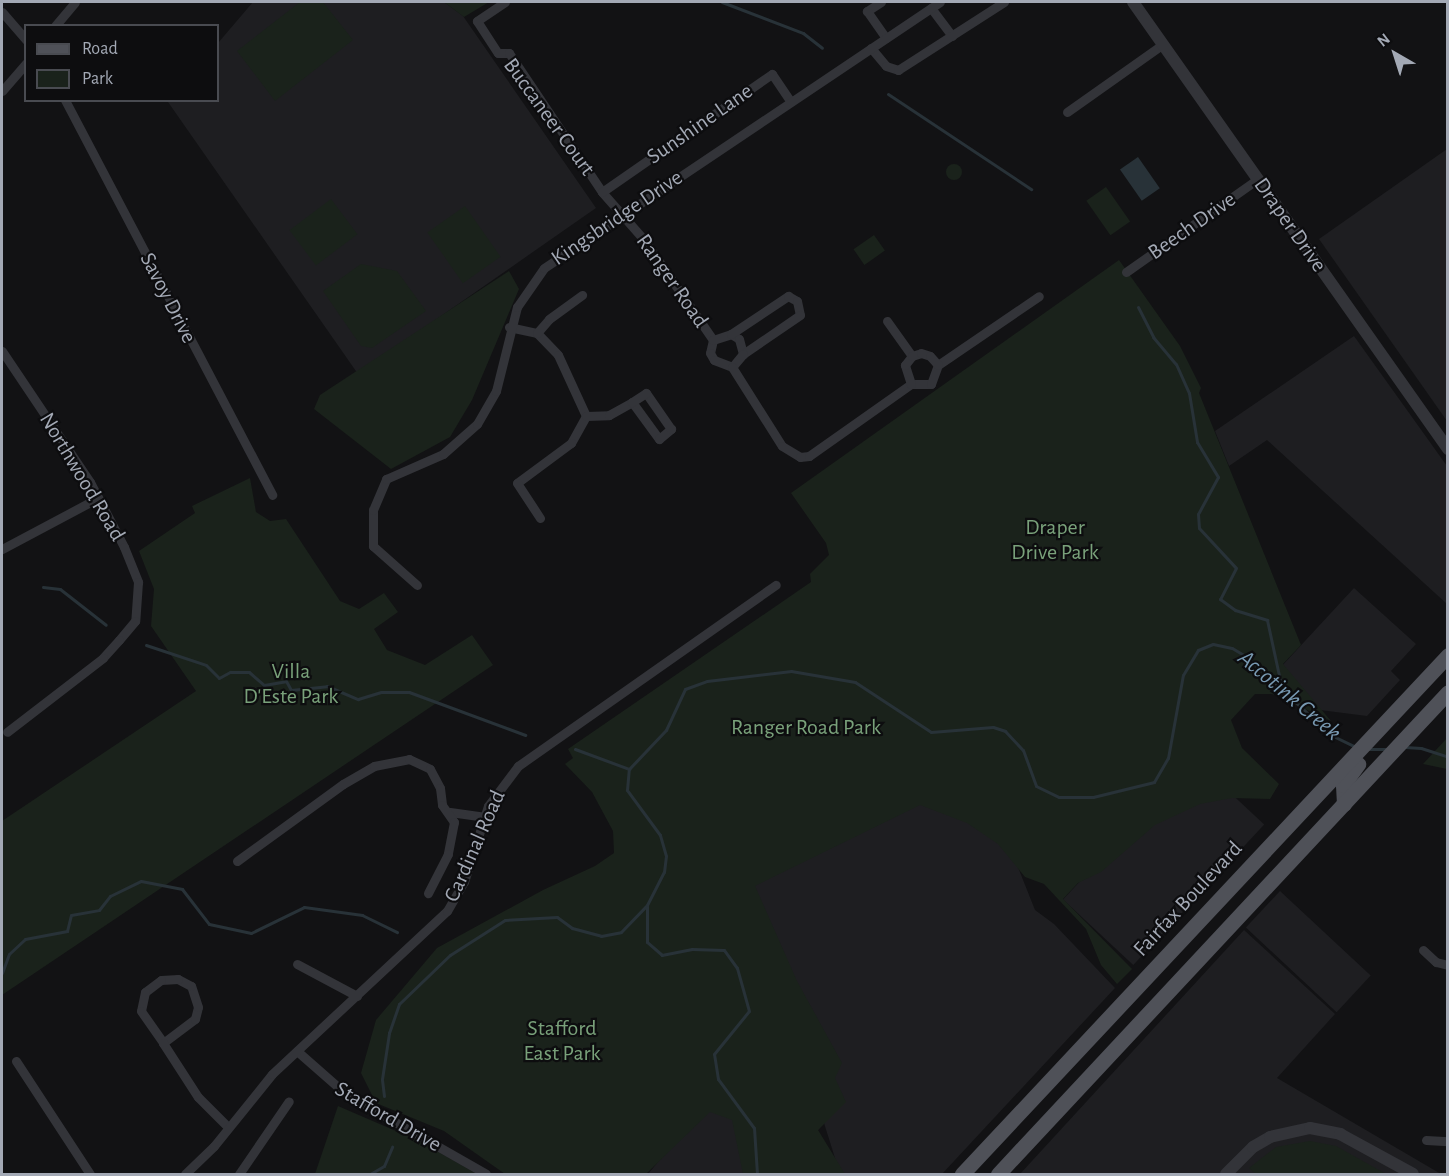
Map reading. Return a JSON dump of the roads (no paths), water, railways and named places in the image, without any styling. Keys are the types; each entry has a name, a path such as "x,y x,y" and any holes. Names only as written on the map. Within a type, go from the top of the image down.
{"main road":[{"name":"Fairfax Boulevard","path":"962,1174 1263,852 1341,777 1397,710 1448,655"},
{"path":"998,1174 1448,692"},
{"path":"1341,777 1344,804"},
{"path":"1263,852 1283,869"}],"street":[{"path":"57,24 75,2"},
{"name":"Buccaneer Court","path":"504,2 477,21 498,53 509,53 602,192 623,213"},
{"path":"881,2 867,11 886,38"},
{"name":"Kingsbridge Drive","path":"417,585 373,546 373,510 386,479 443,454 477,424 496,391 509,327 525,293 544,268 940,2"},
{"path":"871,48 886,66 898,70 1004,2"},
{"name":"Draper Drive","path":"1133,2 1448,449"},
{"path":"931,8 952,36"},
{"path":"2,12 24,38"},
{"path":"1066,112 1163,44"},
{"path":"2,91 24,65"},
{"name":"Sunshine Lane","path":"602,192 772,74 790,101"},
{"name":"Savoy Drive","path":"66,102 272,495"},
{"name":"Beech Drive","path":"1126,272 1258,179"},
{"name":"Ranger Road","path":"623,213 713,340 710,353 714,360 732,367 782,446 800,457 830,445 911,384"},
{"path":"537,333 549,319 582,295"},
{"path":"713,340 731,334 788,296 797,301 800,315 743,354 732,367"},
{"path":"938,365 930,356 921,353 912,357 905,365 911,384 931,384 938,365 1039,296"},
{"path":"887,321 912,357"},
{"path":"509,327 537,333 558,355 586,416"},
{"path":"731,334 739,339 743,354"},
{"name":"Northwood Road","path":"2,351 98,498 138,582 135,621 103,658 7,732"},
{"path":"586,416 609,415 646,393 671,429 658,439 632,402"},
{"path":"540,518 517,483 571,443 586,416"},
{"path":"2,549 98,498"},
{"name":"Cardinal Road","path":"184,1174 214,1146 227,1126 297,1051 447,911 464,882 484,817 501,785 531,754 776,585"},
{"path":"237,861 343,783 375,766 409,759 430,769 440,788 442,805 450,812 454,822 448,854 428,893"},
{"path":"450,812 484,817"},
{"path":"1423,950 1436,962 1448,965"},
{"path":"297,964 357,996"},
{"path":"162,1043 195,1019 198,1007 191,986 178,979 161,980 145,992 141,1011 162,1043 198,1097 227,1126"},
{"name":"Stafford Drive","path":"297,1051 346,1094 486,1174"},
{"path":"16,1061 90,1174"},
{"path":"239,1174 289,1101"},
{"path":"1226,1174 1261,1141 1290,1130 1310,1128 1340,1134 1413,1174"},
{"path":"1426,1140 1448,1141"}],"waterway":[{"path":"722,2 803,33 822,48"},
{"path":"888,94 1031,189"},
{"path":"1138,307 1153,337 1176,364 1189,393 1197,442 1218,477 1198,514 1199,528 1236,568 1220,599 1235,610 1267,620 1281,685"},
{"path":"43,587 60,589 106,625"},
{"name":"Accotink Creek","path":"757,1174 754,1128 718,1079 714,1054 749,1011 737,968 724,950 692,949 662,955 647,942 647,905 664,872 666,856 660,835 627,790 629,769 666,730 685,689 707,681 791,671 855,682 931,732 993,727 1005,731 1023,750 1036,786 1059,797 1093,797 1154,782 1168,758 1183,675 1198,650 1213,644 1232,648 1247,657 1331,735 1354,746"},
{"path":"146,645 206,665 219,678 230,672 249,672 264,685 286,681 291,690 327,686 358,699 381,692 409,692 525,735"},
{"name":"Accotink Creek","path":"1405,747 1421,748 1448,757"},
{"path":"575,749 629,769"},
{"name":"Accotink Creek","path":"1366,749 1387,749"},
{"path":"2,973 9,954 25,939 67,931 71,915 99,910 110,896 141,881 182,889 209,924 251,933 304,907 362,915 397,932"},
{"path":"384,1096 382,1079 389,1033 399,1004 450,955 505,920 557,917 572,928 601,936 621,932 646,906"},
{"path":"370,1174 384,1166 392,1147"}],"park label":[{"name":"Draper Drive Park","path":"1055,540"},
{"name":"Villa D'Este Park","path":"291,684"},
{"name":"Ranger Road Park","path":"806,728"},
{"name":"Stafford East Park","path":"562,1040"}]}
